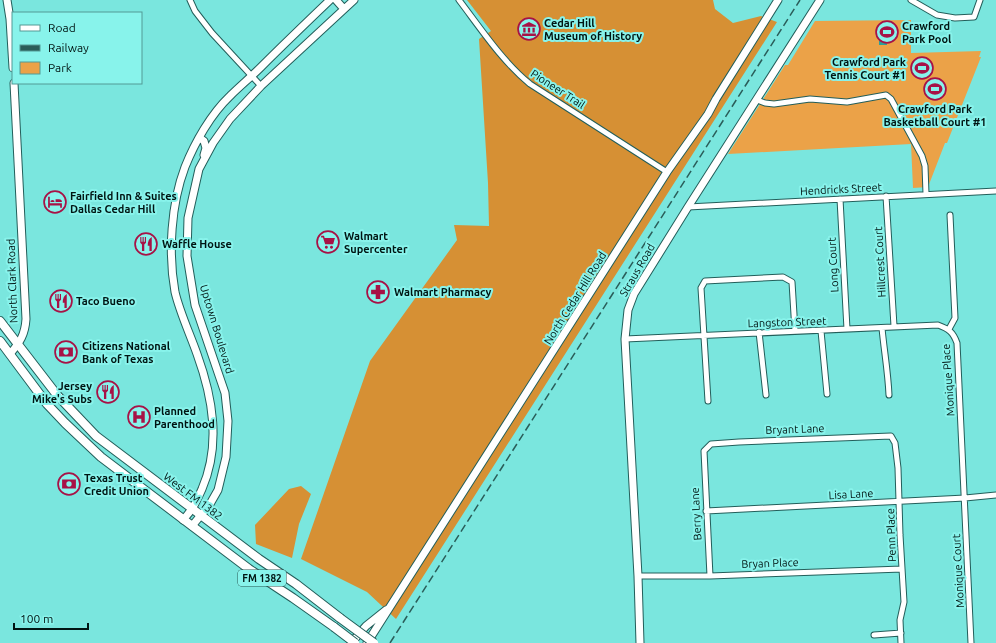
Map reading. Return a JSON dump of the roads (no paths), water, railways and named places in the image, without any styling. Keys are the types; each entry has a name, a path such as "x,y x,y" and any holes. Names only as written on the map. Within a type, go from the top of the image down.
{"main road":[{"name":"FM 1382","path":"0,321 18,344"},
{"name":"FM 1382","path":"0,341 38,394 70,428 101,456 249,569 293,598 355,643"},
{"name":"West FM 1382","path":"18,344 61,400 96,436 266,565 296,584 374,643"}],"street":[{"path":"7,0 10,18 12,51"},
{"path":"190,0 195,11 212,33 261,86"},
{"path":"183,520 193,509 208,475 214,438 212,412 206,383 176,292 171,254 172,229 185,167 211,119 224,102 330,0"},
{"path":"336,0 344,9"},
{"name":"Uptown Boulevard","path":"192,526 210,504 218,490 227,454 228,421 225,393 195,305 187,256 187,231 190,206 199,169 213,143 230,119 261,86 354,0"},
{"name":"Pioneer Trail","path":"459,0 507,62 519,75 530,84 667,172"},
{"name":"North Cedar Hill Road","path":"367,643 667,172 708,114 778,0"},
{"name":"Straus Road","path":"640,643 638,576 625,340 628,310 634,294 820,0"},
{"path":"911,0 938,15 955,18 974,17 980,0"},
{"name":"North Clark Road","path":"10,354 18,344 25,330 26,319 14,84"},
{"path":"757,100 774,104 810,98 847,102 886,96 890,99 922,156 925,166 926,194"},
{"path":"199,169 206,148 204,141 200,138"},
{"name":"Hendricks Street","path":"688,207 996,191"},
{"name":"Hillcrest Court","path":"886,196 894,326"},
{"name":"Long Court","path":"840,199 847,329"},
{"name":"Monique Place","path":"950,215 955,318 948,329 953,334 957,343 965,498"},
{"path":"172,229 187,231"},
{"path":"708,401 701,288 705,281 783,277 792,282 795,332"},
{"name":"Langston Street","path":"625,340 759,332 882,328 894,326 938,325 948,329"},
{"path":"882,328 884,353 889,375 890,395"},
{"path":"821,330 827,394"},
{"path":"759,332 766,395"},
{"name":"Bryant Lane","path":"704,452 711,444 718,443 891,436"},
{"name":"Penn Place","path":"891,436 895,443 904,602 900,620 901,643"},
{"name":"Berry Lane","path":"704,452 710,576"},
{"name":"Lisa Lane","path":"706,511 899,502 996,495"},
{"name":"Monique Court","path":"965,498 971,643"},
{"name":"Bryan Place","path":"638,576 710,576 902,569"},
{"name":"North Cedar Hill Road","path":"351,643 366,626 390,608"},
{"path":"874,634 900,633"}],"water":[{"name":"Crawford Park Pool","path":"895,27 896,36 886,36 887,45 879,45 879,28"}],"railway":[{"path":"390,643 800,0"}],"place":[{"name":"Cedar Hill Museum of History","path":"529,29"},
{"name":"Crawford Park Pool","path":"887,32"},
{"name":"Crawford Park Tennis Court #1","path":"922,68"},
{"name":"Crawford Park Basketball Court #1","path":"935,89"},
{"name":"Fairfield Inn & Suites Dallas Cedar Hill","path":"55,202"},
{"name":"Walmart Supercenter","path":"328,242"},
{"name":"Waffle House","path":"146,244"},
{"name":"Walmart Pharmacy","path":"378,292"},
{"name":"Taco Bueno","path":"61,301"},
{"name":"Citizens National Bank of Texas","path":"66,352"},
{"name":"Jersey Mike's Subs","path":"108,392"},
{"name":"Planned Parenthood","path":"139,417"},
{"name":"Texas Trust Credit Union","path":"69,484"}]}
